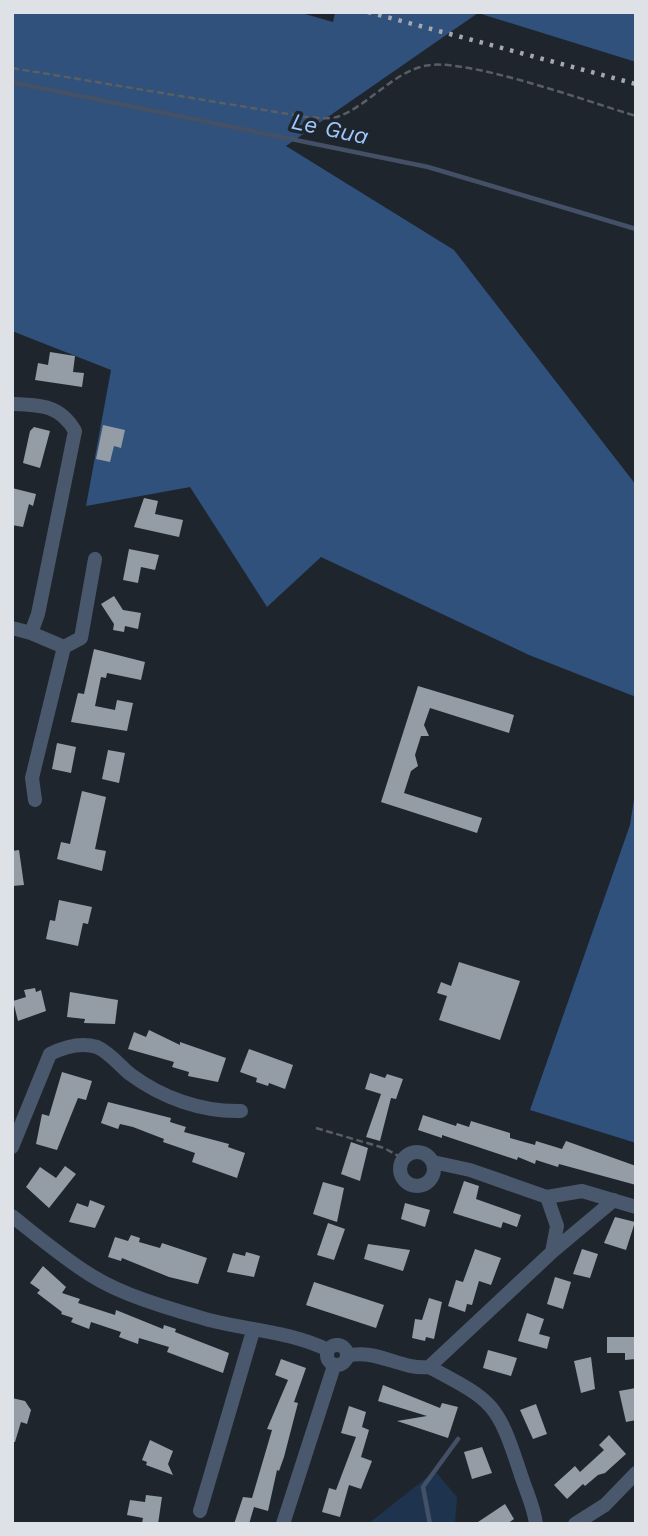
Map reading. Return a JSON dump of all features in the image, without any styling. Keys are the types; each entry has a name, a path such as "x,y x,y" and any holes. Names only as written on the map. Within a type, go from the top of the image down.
{"street":[{"path":"12,404 54,408 68,419 75,431 38,614 31,633"},
{"path":"35,800 32,778 64,647 81,638 95,559"},
{"path":"12,628 64,647"},
{"path":"12,1147 50,1054 65,1047 94,1046 105,1051 143,1084 168,1097 217,1112 241,1111"},
{"path":"433,1161 432,1178 418,1186 404,1180 401,1170 404,1159 419,1152 433,1161 470,1170 547,1197 582,1191 636,1207"},
{"path":"547,1197 557,1226 552,1252"},
{"path":"429,1367 552,1252 614,1200"},
{"path":"12,1216 91,1275 125,1291 253,1331 311,1341 328,1350"},
{"path":"200,1511 253,1331"},
{"path":"328,1350 340,1345 348,1356"},
{"path":"328,1350 327,1359 334,1366"},
{"path":"348,1356 370,1354 417,1368 429,1367 477,1393 494,1408 508,1432 536,1524"},
{"path":"334,1366 343,1364 348,1356"},
{"path":"283,1524 334,1366"},
{"path":"575,1524 605,1505 636,1473"}],"path":[{"path":"12,68 306,117 337,118 398,77 424,66 445,64 479,70 636,116"},
{"path":"316,1128 384,1148 404,1159"}],"shaded area":[{"path":"12,12 298,12 333,22 335,12 636,12 636,62 478,13 286,146 454,250 636,485 636,697 529,655 321,557 267,607 190,487 86,506 111,370 12,331"},
{"path":"636,786 636,1143 530,1110 630,825"},
{"path":"435,1471 457,1497 455,1524 368,1524"}],"building":[{"path":"50,352 75,356 73,372 84,373 82,387 35,380 38,363 48,365"},
{"path":"103,425 125,430 121,448 114,446 110,462 96,459"},
{"path":"34,427 50,431 40,468 23,463 30,431"},
{"path":"12,488 36,494 33,506 29,504 23,527 12,525"},
{"path":"144,498 158,501 155,514 183,520 179,537 134,527"},
{"path":"129,549 159,555 155,570 141,567 138,583 123,580"},
{"path":"114,596 123,610 141,613 138,629 125,626 124,632 113,630 114,624 101,604"},
{"path":"94,649 145,662 141,680 107,673 106,678 101,677 95,706 115,710 117,700 133,703 127,731 71,722 78,693 84,694"},
{"path":"418,686 514,715 509,733 430,708 424,725 429,736 421,736 415,755 418,766 411,771 404,793 482,818 477,833 381,802"},
{"path":"57,743 76,747 71,773 52,769"},
{"path":"108,750 125,753 119,783 102,779"},
{"path":"82,791 106,797 95,849 106,851 102,871 57,859 61,842 70,844"},
{"path":"19,850 24,885 12,886 12,851"},
{"path":"59,900 92,907 88,924 83,923 78,946 46,939 50,920 55,921"},
{"path":"459,962 520,981 500,1040 439,1020 447,996 437,993 441,982 451,986"},
{"path":"35,988 36,992 41,990 46,1011 18,1021 13,1001 26,997 24,990"},
{"path":"70,992 118,1000 115,1024 84,1023 85,1019 67,1017"},
{"path":"149,1030 180,1045 180,1042 226,1058 218,1082 188,1076 189,1072 172,1067 174,1062 128,1049 134,1032 146,1037"},
{"path":"249,1049 293,1065 285,1089 256,1082 257,1078 240,1072"},
{"path":"62,1072 92,1081 86,1100 78,1098 57,1150 36,1144 42,1114 49,1116"},
{"path":"370,1073 385,1078 387,1074 403,1079 396,1099 391,1098 380,1141 366,1137 381,1094 365,1089"},
{"path":"108,1102 171,1118 170,1122 186,1127 184,1132 229,1144 228,1147 245,1153 237,1178 192,1162 195,1153 163,1142 164,1139 133,1127 120,1124 118,1129 101,1123"},
{"path":"423,1115 456,1126 457,1123 469,1127 471,1121 510,1133 510,1138 535,1145 536,1141 562,1149 566,1141 636,1166 636,1185 559,1164 558,1167 536,1160 535,1164 518,1157 517,1160 442,1135 442,1138 418,1130"},
{"path":"351,1142 368,1148 360,1181 341,1174"},
{"path":"65,1166 76,1174 49,1208 26,1187 40,1167 56,1178"},
{"path":"464,1181 479,1186 476,1199 521,1215 517,1227 503,1222 501,1228 453,1213"},
{"path":"323,1182 344,1188 337,1222 313,1214"},
{"path":"90,1200 105,1206 95,1228 69,1222 77,1203 88,1207"},
{"path":"405,1203 430,1210 425,1227 401,1219"},
{"path":"615,1217 635,1222 626,1250 604,1243"},
{"path":"328,1223 345,1229 334,1260 317,1255"},
{"path":"131,1235 140,1238 139,1242 160,1248 162,1243 207,1258 198,1284 169,1277 122,1258 121,1261 108,1257 115,1237 128,1241"},
{"path":"368,1244 410,1250 403,1271 364,1259"},
{"path":"475,1249 501,1258 491,1285 479,1281 472,1305 467,1304 465,1312 448,1306 456,1280 463,1282"},
{"path":"582,1249 598,1254 590,1278 573,1274"},
{"path":"246,1252 260,1256 254,1277 227,1272 233,1253 245,1256"},
{"path":"43,1266 66,1287 62,1293 80,1299 78,1303 115,1315 116,1310 163,1329 164,1325 229,1353 223,1373 167,1352 169,1347 139,1338 138,1344 119,1337 121,1332 91,1322 89,1329 71,1322 73,1318 61,1314 62,1312 37,1293 40,1290 30,1283"},
{"path":"555,1277 571,1282 563,1309 547,1304"},
{"path":"314,1282 384,1305 376,1328 306,1305"},
{"path":"429,1298 442,1302 434,1339 426,1337 425,1341 412,1338 415,1319 422,1320"},
{"path":"527,1313 544,1319 539,1334 550,1337 547,1349 518,1341"},
{"path":"607,1337 636,1337 636,1359 625,1360 625,1353 607,1353"},
{"path":"488,1350 517,1358 511,1376 483,1368"},
{"path":"591,1357 595,1389 581,1393 574,1361"},
{"path":"281,1359 306,1368 294,1402 298,1403 284,1457 279,1471 277,1470 268,1511 254,1507 249,1524 234,1524 243,1497 252,1498 272,1430 267,1429 288,1380 275,1375"},
{"path":"383,1385 440,1408 442,1403 458,1407 448,1438 397,1421 427,1416 378,1401"},
{"path":"636,1388 636,1420 626,1422 619,1391"},
{"path":"12,1398 25,1401 31,1410 27,1424 21,1422 15,1442 12,1442"},
{"path":"536,1404 547,1434 533,1439 520,1410"},
{"path":"349,1406 366,1412 362,1427 369,1430 361,1457 372,1461 361,1489 349,1485 340,1517 322,1512 329,1488 336,1490 356,1437 341,1433"},
{"path":"609,1435 626,1454 605,1473 598,1475 585,1486 583,1484 567,1499 554,1485 575,1466 580,1472 604,1450 599,1445"},
{"path":"150,1440 173,1451 168,1464 173,1475 146,1465 147,1462 142,1460"},
{"path":"482,1447 492,1473 472,1479 464,1452"},
{"path":"146,1495 162,1497 158,1524 142,1523 143,1518 127,1515 130,1500 145,1502"},
{"path":"505,1504 514,1519 507,1524 475,1524"}],"waterway":[{"name":"Le Gua","path":"12,82 428,167 636,229"},
{"path":"430,1524 423,1487 458,1439"}],"railway":[{"path":"368,12 636,84"}]}
